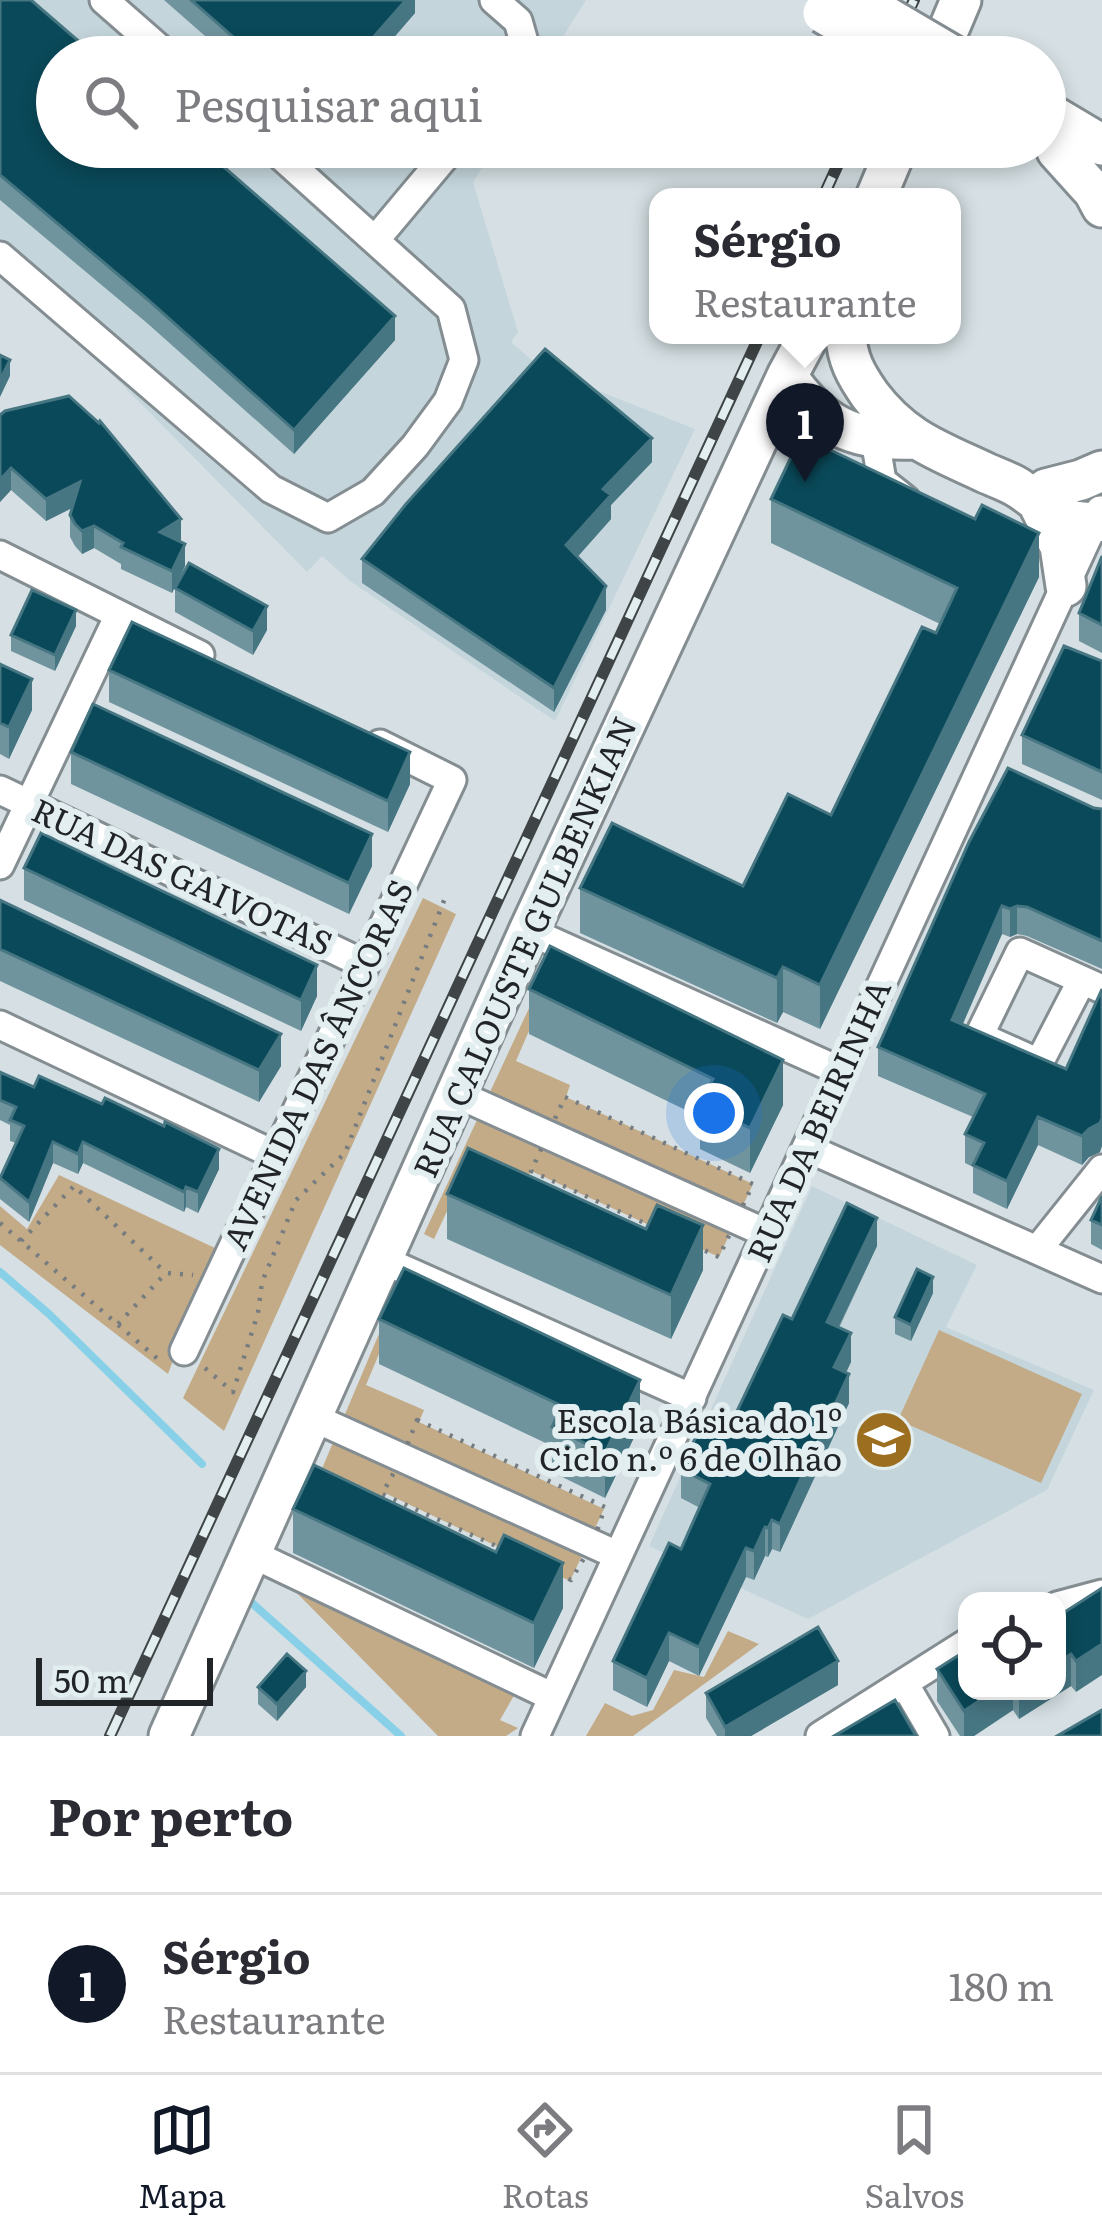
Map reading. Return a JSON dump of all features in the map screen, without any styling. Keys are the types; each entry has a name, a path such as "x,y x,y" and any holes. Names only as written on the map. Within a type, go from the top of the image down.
{"street":[{"path":"104,0 145,36"},
{"path":"494,0 518,21 522,36"},
{"path":"946,36 962,0"},
{"path":"828,4 870,36"},
{"path":"828,4 905,36"},
{"path":"1066,129 1102,121"},
{"path":"1066,136 1102,145"},
{"path":"1066,145 1102,178"},
{"path":"1066,152 1102,206"},
{"path":"0,256 271,489 328,518 373,492 415,446 448,401 464,360 451,309 296,168"},
{"path":"376,239 435,168"},
{"name":"RUA CALOUSTE GULBENKIAN","path":"169,1736 529,931 804,344"},
{"path":"847,344 855,374 889,428 883,481"},
{"path":"787,376 805,402 830,424"},
{"path":"787,376 838,388 889,428 1069,522 1099,518"},
{"path":"760,435 790,418 889,428"},
{"path":"1024,498 1102,471"},
{"path":"844,472 883,481 901,498 939,514"},
{"path":"1024,498 1060,546 1066,586"},
{"name":"RUA DA BEIRINHA","path":"535,1736 840,1071 1050,647 1066,586 1099,518"},
{"path":"0,555 223,666"},
{"path":"0,865 119,614"},
{"name":"AVENIDA DAS ÂNCORAS","path":"184,1351 452,780 348,728"},
{"name":"RUA DAS GAIVOTAS","path":"0,790 364,964"},
{"path":"529,931 840,1071"},
{"path":"0,1025 275,1155"},
{"path":"457,1094 768,1234"},
{"path":"807,1148 1102,1279"},
{"path":"1038,1249 1102,1169"},
{"path":"383,1260 692,1397"},
{"path":"312,1417 617,1555"},
{"path":"248,1557 553,1697"},
{"path":"1066,1604 1102,1594"},
{"path":"820,1736 958,1649"},
{"path":"904,1683 935,1736"}],"path":[{"path":"0,1223 158,1360 184,1351 233,1393 258,1313 262,1282 296,1200 345,1153 445,898"},
{"path":"565,1097 753,1184"},
{"path":"531,1171 719,1257"},
{"path":"21,1241 74,1186 166,1274 199,1276"},
{"path":"118,1325 166,1274"},
{"path":"417,1420 605,1507"},
{"path":"382,1494 571,1580"}],"shaded area":[{"path":"0,0 586,0 563,36 36,36 36,168 482,168 473,182 518,332 511,342 541,368 695,429 555,721 350,581 322,556 307,572 0,261"},
{"path":"423,898 456,914 224,1431 183,1398"},
{"path":"543,978 550,982 516,1061 570,1085 566,1097 753,1184 719,1257 531,1171 523,1184 471,1160 434,1239 424,1234"},
{"path":"59,1175 215,1248 168,1374 0,1245 0,1206 27,1229"},
{"name":"Escola Básica do 1º Ciclo n.º 6 de Olhão","path":"812,1186 977,1265 946,1327 1094,1390 1047,1490 808,1619 649,1546"},
{"path":"392,1303 399,1306 366,1385 424,1410 419,1422 604,1509 570,1581 385,1493 382,1499 321,1471"},
{"path":"939,1330 1082,1394 1041,1483 898,1420"},
{"path":"284,1580 516,1692 500,1720 518,1728 506,1736 438,1736"},
{"path":"728,1631 759,1644 633,1736 586,1736 605,1703 632,1716 653,1710 674,1670 704,1677"}],"building":[{"path":"0,0 31,0 73,36 36,36 36,168 225,168 395,316 294,430 0,175"},
{"path":"191,0 406,0 374,36 232,36"},
{"path":"545,349 652,438 603,489 611,495 566,545 606,586 554,688 362,559"},
{"path":"0,355 10,360 0,380"},
{"path":"69,396 100,421 181,519 160,532 185,544 172,571 121,547 123,543 94,526 82,531 70,515 80,482 46,499 11,468 0,480 0,415"},
{"path":"801,436 975,519 982,505 1039,533 820,985 783,967 777,978 580,888 612,823 743,886 788,794 831,815 922,627 936,633 957,588 771,499"},
{"path":"1102,556 1102,625 1079,613"},
{"path":"189,563 267,606 253,631 175,588"},
{"path":"32,590 76,610 55,655 11,635"},
{"path":"132,622 410,752 388,801 109,670"},
{"path":"1064,646 1102,661 1102,772 1022,735"},
{"path":"0,664 32,679 9,727 0,723"},
{"path":"93,704 372,834 349,883 71,752"},
{"path":"1008,768 1102,809 1102,941 1027,907 1002,906 952,1020 1066,1069 1102,989 1102,1118 1082,1136 1038,1117 1007,1181 973,1165 984,1143 965,1134 985,1094 878,1047 969,842"},
{"path":"41,833 317,965 301,1000 24,868"},
{"path":"0,900 281,1034 259,1070 0,949"},
{"path":"550,946 783,1060 750,1128 700,1104 713,1079 529,989"},
{"path":"0,1072 34,1087 39,1076 102,1104 105,1098 219,1149 198,1192 186,1187 184,1192 83,1142 78,1154 53,1142 29,1202 0,1178 24,1126 10,1120 16,1107 0,1100"},
{"path":"468,1148 646,1229 657,1205 703,1225 671,1295 447,1194"},
{"path":"1102,1196 1102,1225 1091,1220"},
{"path":"847,1203 877,1218 827,1322 851,1333 834,1367 849,1374 780,1524 772,1520 754,1551 746,1548 699,1647 669,1633 647,1678 613,1661 669,1543 681,1549 710,1484 681,1469 704,1419 728,1430 783,1315 792,1319"},
{"path":"404,1268 640,1380 605,1453 552,1427 562,1406 379,1319"},
{"path":"917,1269 933,1277 911,1325 895,1317"},
{"path":"314,1465 496,1552 504,1535 563,1563 534,1623 293,1509"},
{"path":"1102,1588 1102,1644 1076,1661 1071,1654 1066,1657 1066,1611"},
{"path":"818,1627 838,1661 725,1727 706,1693"},
{"path":"287,1654 306,1671 277,1704 258,1687"},
{"path":"958,1656 958,1700 980,1700 964,1711 937,1669"},
{"path":"895,1700 916,1736 834,1736"},
{"path":"1102,1710 1102,1736 1057,1736"}],"waterway":[{"path":"0,1272 202,1464"},
{"path":"252,1603 401,1736"}],"railway":[{"path":"897,36 914,0"},
{"path":"827,188 836,168"},
{"path":"110,1736 756,344"}],"place":[{"name":"Sérgio","path":"805,482"},
{"name":"Escola Básica do 1º Ciclo n.º 6 de Olhão","path":"884,1440"}]}
